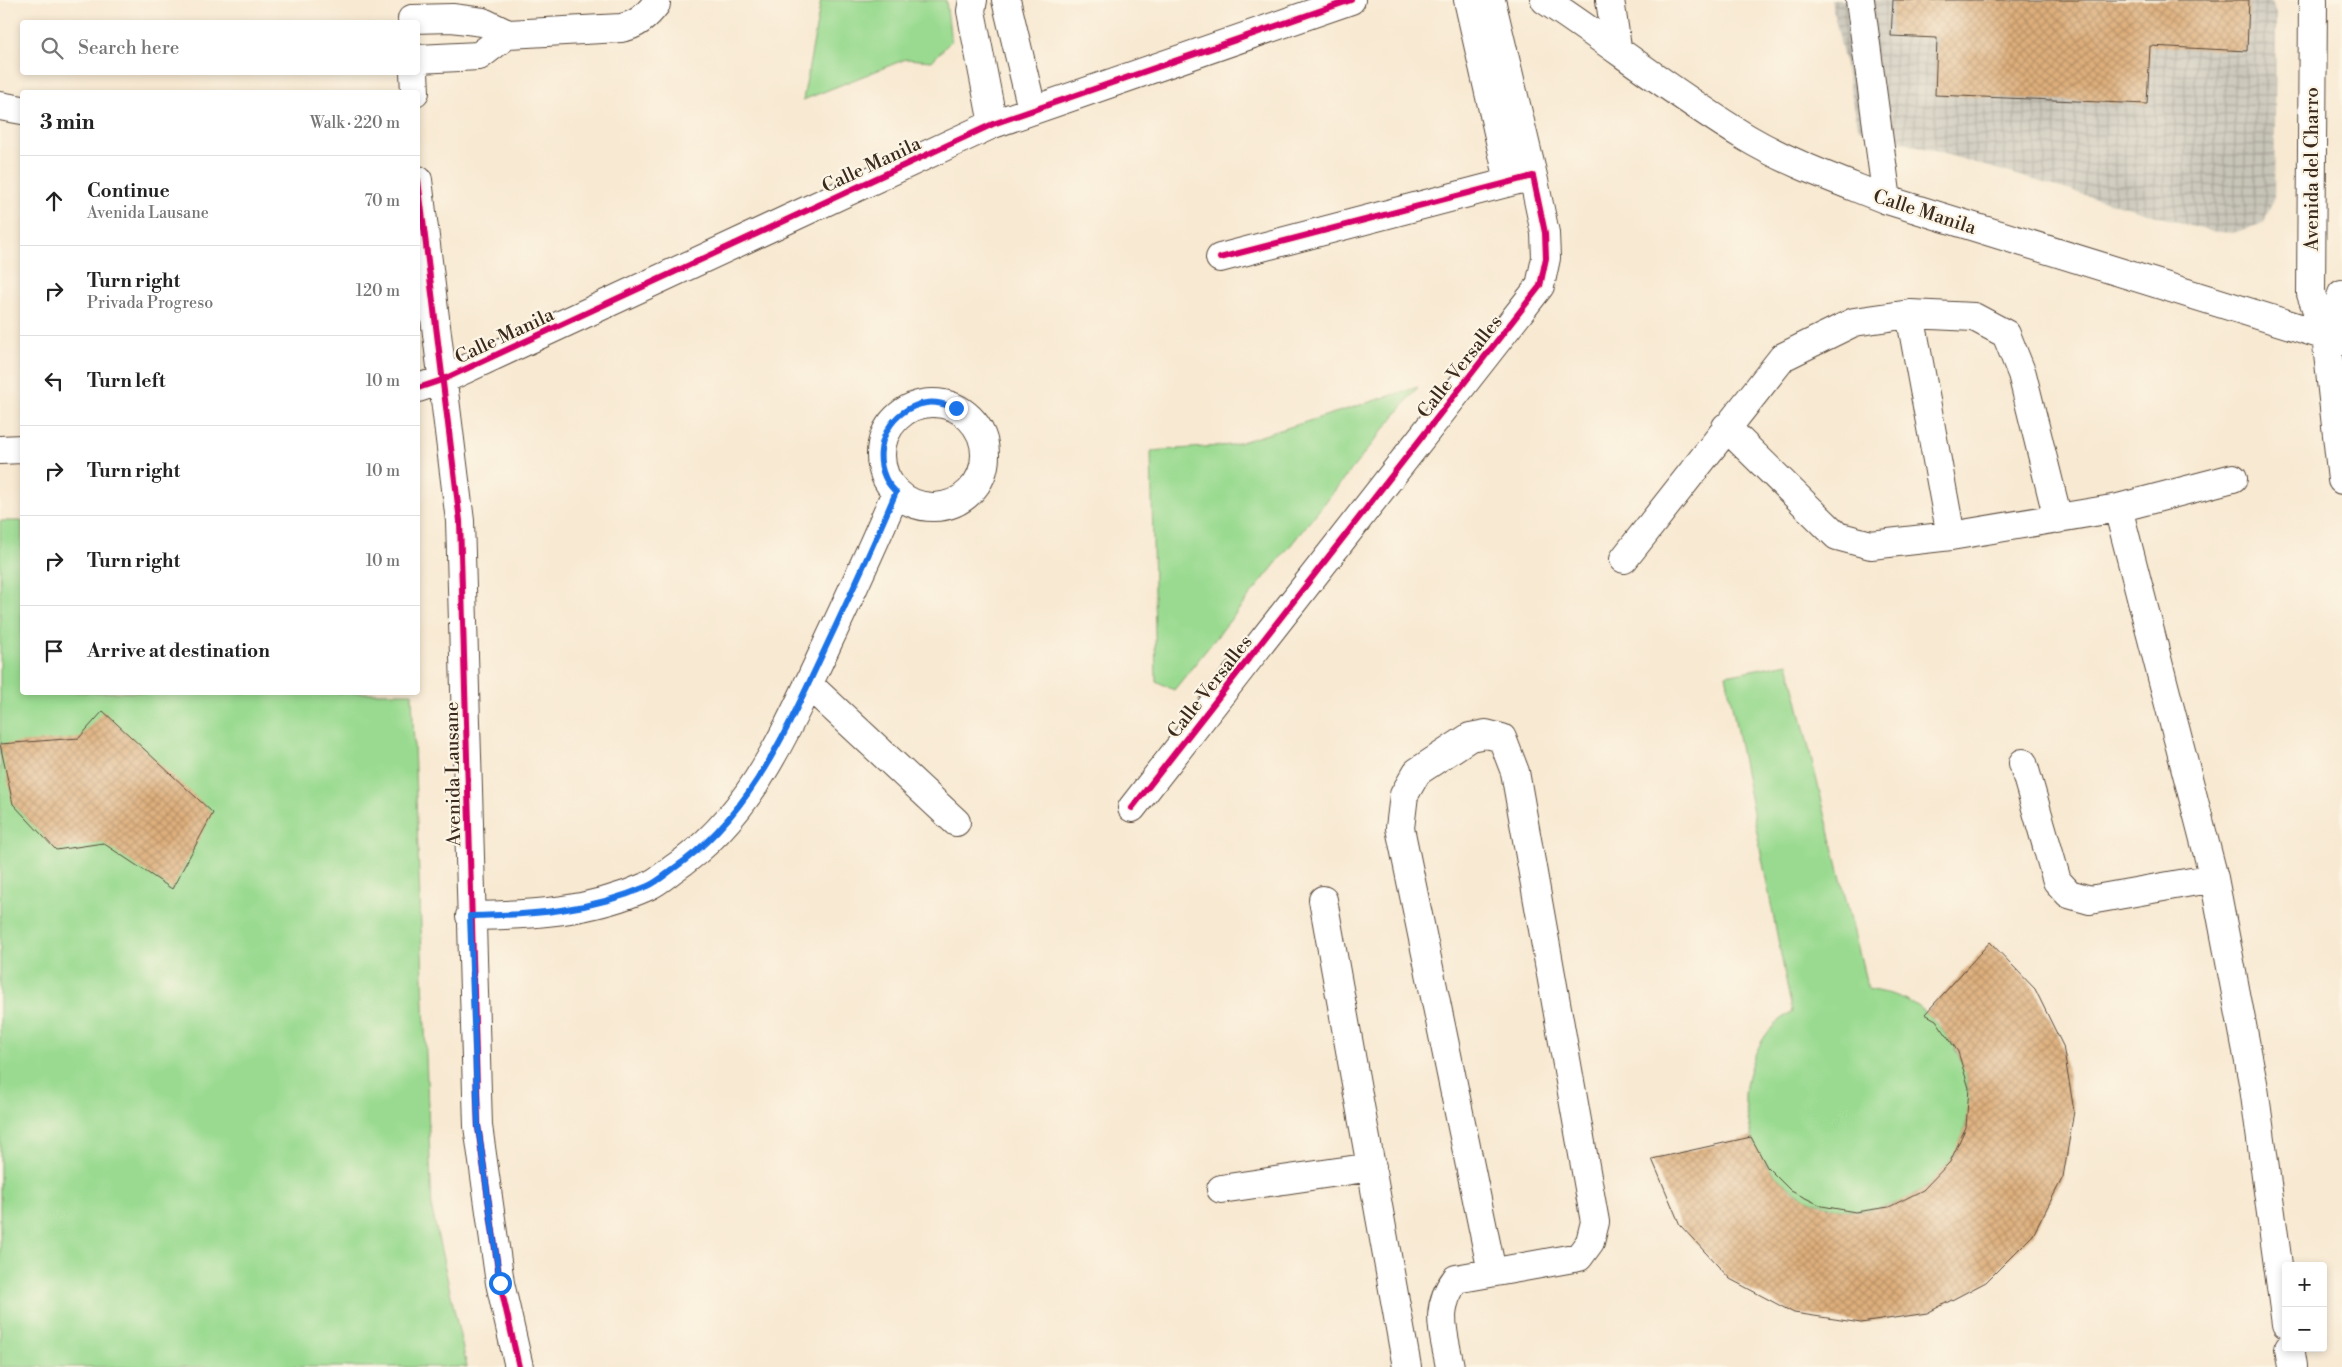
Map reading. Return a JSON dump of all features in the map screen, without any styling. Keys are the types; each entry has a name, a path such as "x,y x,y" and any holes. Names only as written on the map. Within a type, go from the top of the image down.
{"street":[{"path":"412,14 483,22 508,34 632,26 646,18 656,4 656,0"},
{"path":"973,0 970,11 993,124"},
{"path":"1006,0 1032,109"},
{"name":"Calle Manila","path":"430,384 993,124 1351,0"},
{"name":"Calle Versalles","path":"1132,808 1540,286 1546,258 1545,241 1521,179 1468,0"},
{"name":"Calle Versalles","path":"1491,0 1521,179"},
{"name":"Calle Manila","path":"1545,0 1617,48 1678,94 1749,138 1832,178 1887,200 2334,338"},
{"path":"1610,0 1617,48"},
{"path":"1860,0 1887,200"},
{"name":"Avenida del Charro","path":"2313,0 2310,294 2334,338"},
{"path":"420,59 480,56 508,34"},
{"path":"414,75 415,90"},
{"path":"0,106 20,110"},
{"path":"1220,258 1521,179"},
{"name":"Avenida Lausane","path":"420,214 430,384 460,521 470,916 478,1126 500,1283 519,1367"},
{"path":"2342,294 2334,338 2342,480"},
{"path":"1910,314 1950,536"},
{"path":"1624,558 1783,357 1854,322 1910,314 1974,317 2006,334 2022,374 2058,519"},
{"path":"1726,427 1836,536 1871,545 1950,536 2118,508 2233,478"},
{"path":"0,450 20,449"},
{"path":"470,916 554,912 595,905 649,885 695,855 734,815 764,770 808,684 896,492"},
{"path":"2118,508 2214,878 2254,1088 2284,1307"},
{"path":"808,684 956,822"},
{"path":"1450,1367 1441,1311 1446,1292 1456,1279 1579,1257 1590,1242 1595,1222 1515,772 1502,738 1486,734 1470,737 1417,772 1404,795 1400,828 1492,1272"},
{"path":"2023,763 2056,881 2069,894 2090,900 2214,878"},
{"path":"1323,900 1407,1367"},
{"path":"1221,1189 1372,1167"},
{"path":"2290,1352 2292,1367"}],"shaded area":[{"path":"1831,0 2271,0 2276,11 2274,197 2264,223 2233,233 2208,231 1859,129"}],"green space":[{"path":"821,0 946,0 951,41 932,61 906,59 803,100"},
{"path":"1418,387 1174,690 1156,681 1151,451 1232,445"},
{"path":"0,521 20,521 20,695 412,695 432,1210 467,1367 0,1367"},
{"path":"1788,663 1868,989 1905,999 1928,1015 1947,1036 1965,1073 1968,1109 1959,1143 1940,1173 1913,1195 1880,1208 1843,1210 1804,1197 1785,1185 1762,1159 1753,1139 1746,1108 1745,1093 1748,1074 1759,1046 1771,1028 1792,1011 1726,675"}],"building":[{"path":"1893,0 2249,0 2247,51 2150,46 2147,104 1935,95 1937,38 1891,36"},
{"path":"103,711 213,813 172,889 103,843 56,850 13,804 0,744 79,738"},
{"path":"1990,942 2035,989 2063,1046 2074,1111 2063,1177 2033,1235 1986,1282 1927,1313 1861,1323 1794,1313 1730,1279 1680,1225 1652,1159 1751,1137 1767,1167 1791,1191 1822,1206 1855,1212 1889,1207 1923,1190 1950,1162 1966,1127 1969,1088 1958,1052 1936,1020 1925,1014"}],"cycle path":[{"path":"420,387 442,380 993,124 1351,0"},
{"path":"1132,808 1540,286 1546,258 1545,233 1533,176 1220,258"},
{"path":"420,196 460,521 478,1126 500,1283 519,1367"}],"route":[{"path":"500,1283 478,1126 470,916 554,912 595,905 649,885 695,855 734,815 764,770 808,684 896,492 885,478 880,458 882,440 894,419 908,408 926,403 944,404 956,408"}]}
